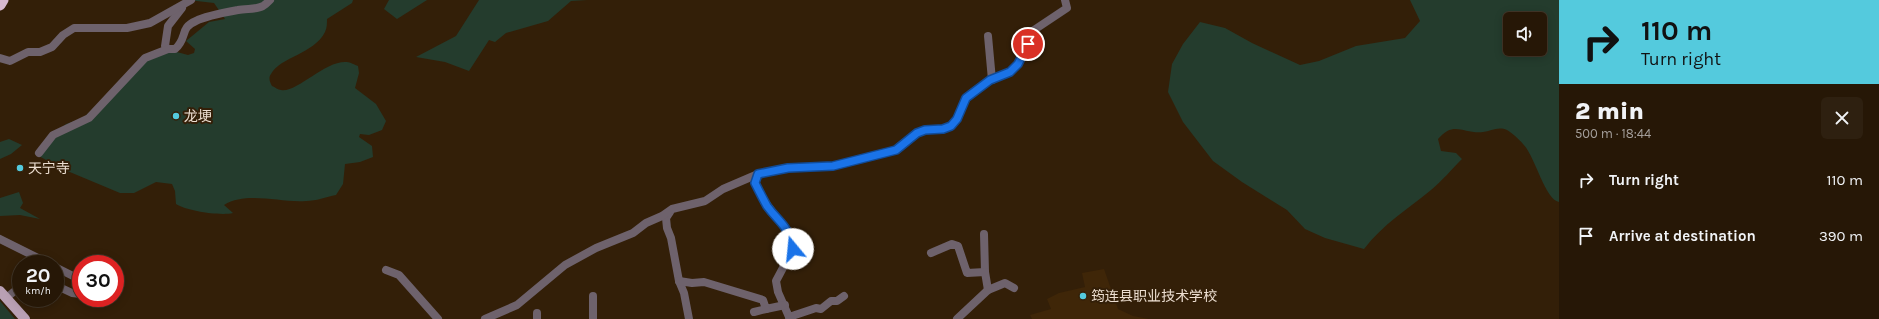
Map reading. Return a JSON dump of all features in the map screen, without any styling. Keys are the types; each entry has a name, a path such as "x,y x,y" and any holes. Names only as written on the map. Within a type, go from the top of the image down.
{"highway":[{"path":"0,5 3,0"}],"main road":[{"path":"3,295 25,319"}],"street":[{"path":"168,49 165,46 168,26 177,14 192,0"},
{"path":"0,58 10,61 28,52 40,52 47,50 56,44 63,35 74,28 127,28 150,23 192,0"},
{"path":"39,153 53,135 89,118 145,58 168,49 175,49 182,43 184,29 187,25 197,20 236,10 256,8 262,6 270,0"},
{"path":"485,319 517,305 565,265 596,248 633,233 646,223 662,216 672,209 705,201 724,189 758,174 788,168 833,166 896,150 917,133 925,130 943,129 951,126 957,119 966,98 992,80 1010,72 1018,64 1025,52 1034,30 1067,8 1065,0"},
{"path":"988,36 992,80"},
{"path":"758,174 755,183 768,206 784,224 790,234 793,249 776,281 778,292 785,305 789,318 816,308 821,309 831,301 837,301 844,296"},
{"path":"672,209 666,218 667,228 671,238 679,281 684,293 689,319"},
{"path":"984,234 985,272 988,290"},
{"path":"0,240 31,255"},
{"path":"931,253 952,244 958,246 967,273 985,272"},
{"path":"386,270 399,275 438,319"},
{"path":"679,281 692,283 704,282 763,300 766,309"},
{"path":"957,319 988,290 1005,282 1014,288"},
{"path":"3,295 12,290"},
{"path":"593,296 593,319"},
{"path":"754,312 785,305"}],"shaded area":[{"name":"筠连县职业技术学校","path":"1104,269 1118,309 1133,316 1149,319 1032,319 1030,315 1051,309 1047,299 1059,293 1085,287 1082,273"}],"green space":[{"path":"188,0 353,0 352,3 327,19 326,30 320,39 313,45 275,68 269,78 272,86 280,90 288,90 330,66 348,62 358,66 359,73 355,88 376,104 386,121 382,130 369,135 360,134 359,137 372,146 373,157 360,162 345,164 343,184 336,195 306,201 264,198 243,199 224,205 233,213 220,214 204,212 181,207 176,204 175,191 172,184 156,182 134,193 120,193 65,170 35,154 48,139 66,124 83,118 143,62 173,51 188,55 194,53 195,49 186,41 209,22 225,19 214,3"},
{"path":"389,0 427,0 397,19 384,9"},
{"path":"479,0 587,0 571,1 548,21 506,33 495,42 489,40 469,71 445,62 416,57 456,36"},
{"path":"1410,0 1559,0 1559,202 1549,194 1532,158 1520,140 1509,131 1501,128 1483,132 1459,129 1449,130 1438,139 1441,151 1456,153 1462,159 1443,179 1379,232 1364,249 1325,238 1305,229 1287,210 1242,182 1213,161 1183,122 1168,92 1172,64 1183,44 1200,22 1225,28 1252,43 1300,65 1319,61 1356,46 1405,38 1420,21"},
{"path":"9,139 22,145 11,154 0,159 0,142"},
{"path":"19,192 23,203 20,208 40,219 20,215 0,216 0,198"},
{"path":"0,301 15,319 0,319"}],"place":[{"name":"龙埂","path":"176,116"},
{"name":"天宁寺","path":"20,168"},
{"name":"筠连县职业技术学校","path":"1083,296"}],"route":[{"path":"793,249 790,234 784,224 768,206 755,183 758,174 788,168 833,166 896,150 917,133 925,130 943,129 951,126 957,119 966,98 990,80 1010,72 1018,64 1028,44"}]}
